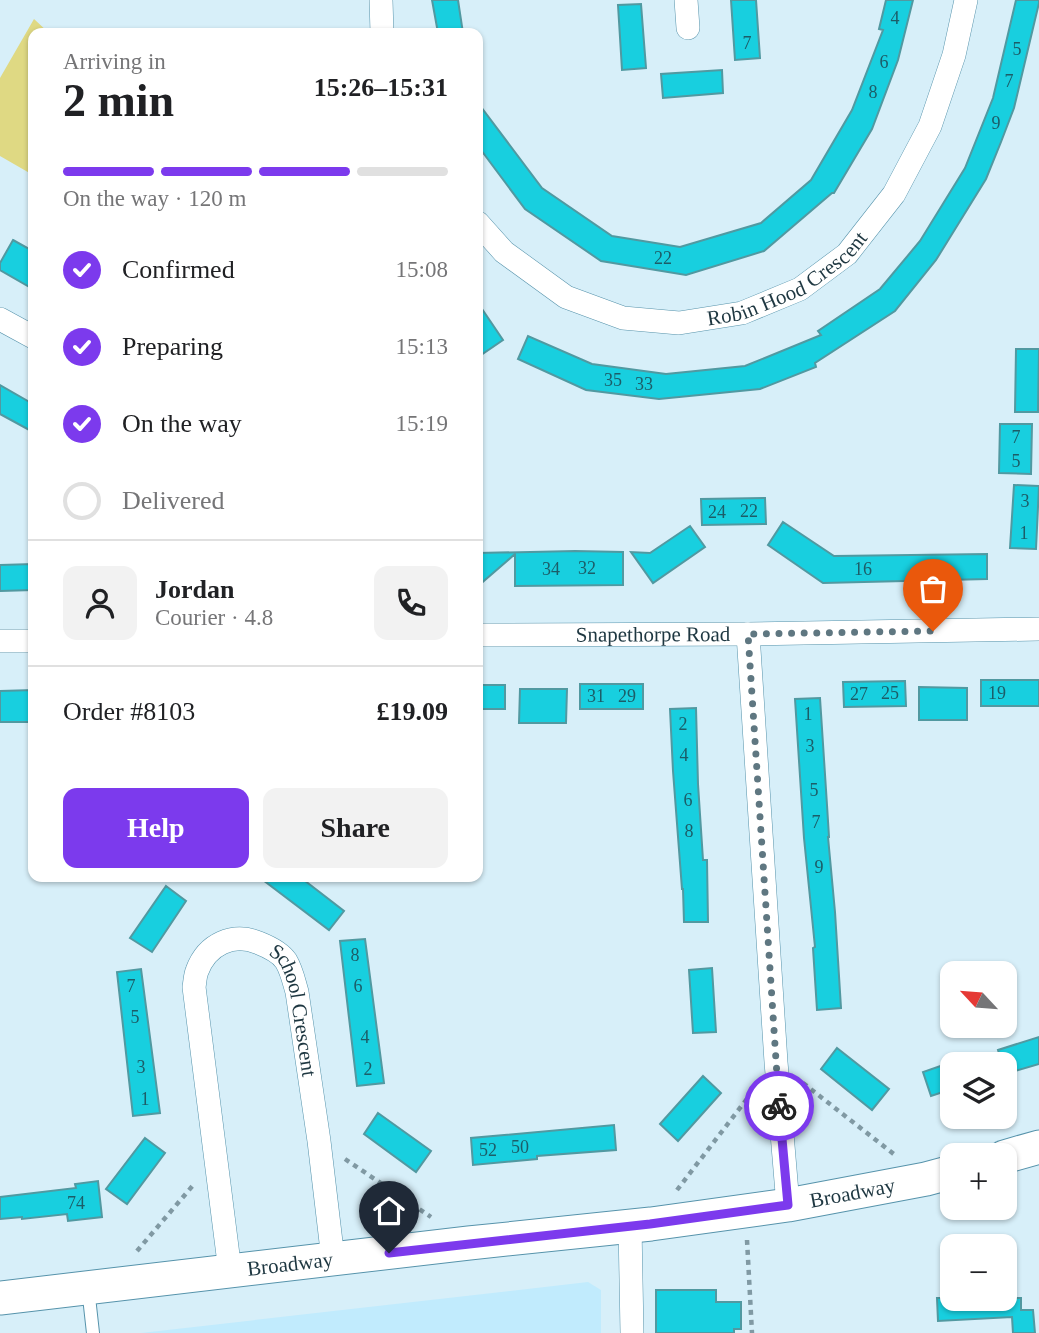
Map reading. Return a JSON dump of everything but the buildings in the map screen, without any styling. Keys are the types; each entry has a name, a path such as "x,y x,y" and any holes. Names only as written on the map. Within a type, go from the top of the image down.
{"street":[{"path":"381,0 382,28"},
{"path":"686,0 688,28"},
{"name":"Robin Hood Crescent","path":"483,229 504,252 566,297 624,318 679,323 742,313 800,289 847,254 894,194 930,125 954,55 966,0"},
{"path":"0,319 28,334"},
{"name":"Snapethorpe Road","path":"483,635 1039,629"},
{"path":"748,634 788,1205"},
{"path":"0,641 28,641"},
{"name":"School Crescent","path":"230,1271 194,987 197,971 205,956 220,942 240,938 270,948 285,959 292,974 297,992 333,1259"},
{"path":"1017,1153 1039,1147"},
{"name":"Broadway","path":"0,1298 746,1211 940,1175"},
{"path":"630,1226 632,1333"}],"lane":[{"path":"93,1333 97,1287"}],"path":[{"path":"318,1141 469,1243"},
{"path":"97,1287 217,1159"},
{"path":"746,1211 752,1333"}],"shaded area":[{"path":"34,19 44,28 29,28"},
{"path":"28,29 28,172 0,156 0,78"},
{"path":"588,1282 601,1290 601,1333 141,1333"}],"way so far":[{"path":"779,1106 748,634 933,631"}],"route":[{"path":"389,1253 650,1224 788,1205 779,1106"}]}
